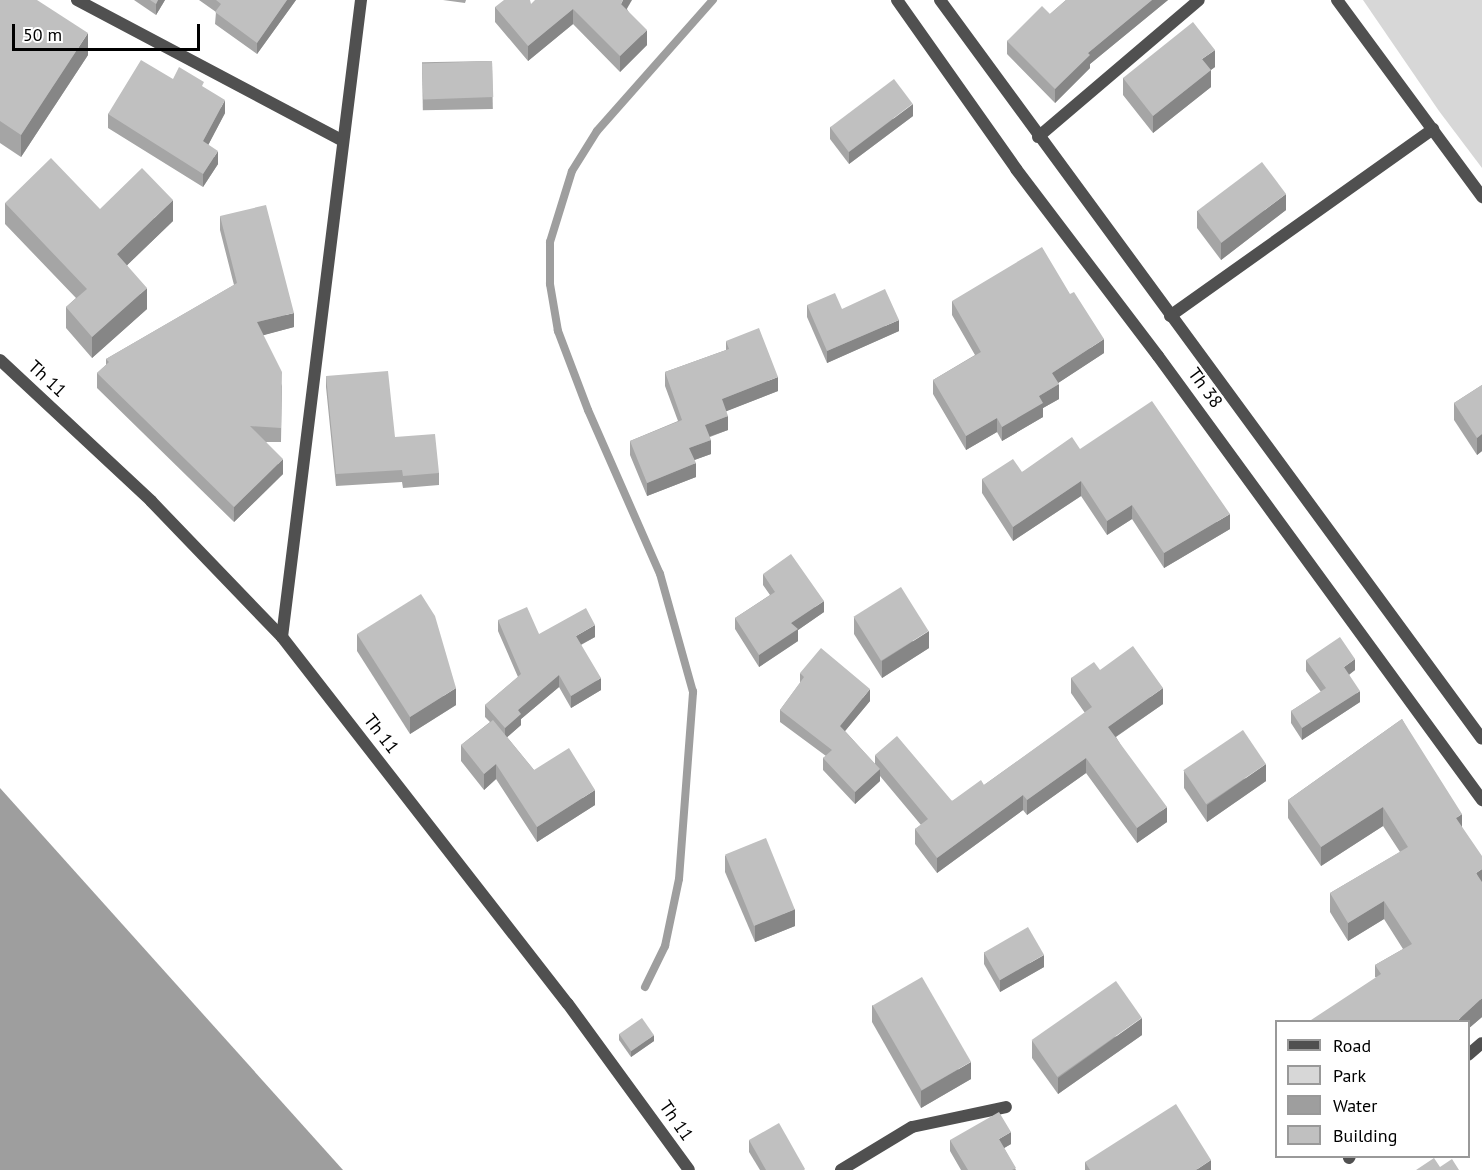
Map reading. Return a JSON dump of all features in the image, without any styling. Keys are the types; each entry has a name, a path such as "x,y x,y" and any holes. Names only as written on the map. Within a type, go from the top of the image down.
{"street":[{"path":"77,0 344,141"},
{"path":"282,637 361,0"},
{"name":"Th 38","path":"897,0 1016,169 1166,365 1482,800"},
{"name":"Th 38","path":"940,0 1038,137 1482,739"},
{"path":"1038,137 1199,0"},
{"path":"1337,0 1482,197"},
{"path":"1170,316 1433,129"},
{"name":"Th 11","path":"0,360 151,501 282,637 568,1004 689,1170"},
{"path":"1470,1053 1482,1043"},
{"path":"841,1170 912,1127 1006,1107"}],"green space":[{"path":"1363,0 1482,0 1482,168 1439,111"}],"water":[{"path":"0,788 343,1170 0,1170"}],"building":[{"path":"0,0 37,0 88,33 21,135 0,121"},
{"path":"216,0 287,0 257,43 215,12 221,4"},
{"path":"504,0 530,0 531,4 535,0 623,0 621,4 647,30 620,56 573,9 528,46 495,7"},
{"path":"1066,0 1152,0 1088,53 1090,55 1055,89 1007,41 1042,6 1050,14"},
{"path":"1193,22 1215,50 1202,59 1211,70 1153,116 1123,78"},
{"path":"141,60 173,79 179,67 204,82 202,86 225,100 203,141 218,151 203,174 108,114"},
{"path":"492,61 493,97 423,99 422,63"},
{"path":"894,79 913,104 849,152 830,127"},
{"path":"51,158 100,209 142,168 173,200 117,254 147,288 92,337 66,307 87,289 5,203"},
{"path":"1262,162 1286,194 1221,243 1197,211"},
{"path":"266,205 294,313 257,322 282,372 281,428 250,426 283,459 234,507 97,373 109,362 106,359 237,283 220,216"},
{"path":"1042,247 1070,294 1074,292 1104,339 1052,373 1059,384 1039,396 1043,403 1002,427 997,418 966,436 933,380 981,352 952,301"},
{"path":"885,289 899,320 827,351 807,305 835,293 842,309"},
{"path":"759,328 778,377 722,399 728,416 705,425 711,440 689,448 696,463 647,483 630,441 682,420 665,372 729,349 726,341"},
{"path":"388,371 395,437 435,434 439,473 403,476 402,470 336,474 326,376"},
{"path":"1482,385 1482,434 1477,438 1454,403"},
{"path":"1152,401 1230,514 1164,553 1132,505 1107,521 1081,481 1013,527 982,479 1013,459 1022,472 1072,437 1080,449"},
{"path":"791,554 824,601 791,623 798,629 759,655 735,618 775,592 763,574"},
{"path":"901,587 929,631 881,661 854,617"},
{"path":"421,594 435,616 456,688 410,717 357,634"},
{"path":"527,607 539,634 586,608 595,625 576,636 601,678 571,696 559,675 518,710 521,714 505,728 485,705 521,674 498,620"},
{"path":"1340,637 1355,659 1344,667 1360,691 1302,728 1291,711 1326,688 1306,660"},
{"path":"1133,646 1163,688 1108,727 1167,807 1137,828 1086,758 1027,800 1023,795 937,858 915,829 928,819 875,755 897,736 952,801 981,780 984,785 1092,707 1071,678 1094,662 1100,670"},
{"path":"821,648 870,689 840,726 880,769 855,792 823,758 832,750 780,710 804,677 800,673"},
{"path":"1402,719 1462,814 1456,818 1482,856 1482,869 1476,873 1482,882 1482,998 1458,1020 1311,1020 1381,974 1375,965 1412,944 1384,901 1348,923 1330,893 1408,847 1383,807 1321,847 1288,800"},
{"path":"493,720 534,770 569,748 595,790 537,827 496,764 484,774 461,745"},
{"path":"1243,730 1266,764 1206,804 1183,770"},
{"path":"766,838 795,909 754,926 725,854"},
{"path":"1028,927 1044,955 1000,980 984,952"},
{"path":"922,977 971,1062 922,1090 873,1006"},
{"path":"1116,981 1142,1018 1057,1077 1032,1040"},
{"path":"642,1018 654,1035 631,1051 619,1034"},
{"path":"1176,1104 1211,1160 1196,1170 1090,1170 1085,1162"},
{"path":"999,1112 1011,1132 999,1139 1016,1168 1012,1170 968,1170 950,1140"},
{"path":"779,1123 805,1169 766,1170 749,1140"},
{"path":"1434,1158 1440,1167 1452,1159 1459,1170 1416,1170"}],"waterway":[{"path":"645,987 665,946 679,879 693,692 660,574 588,410 558,331 550,284 550,242 572,171 597,131 713,0"}]}
